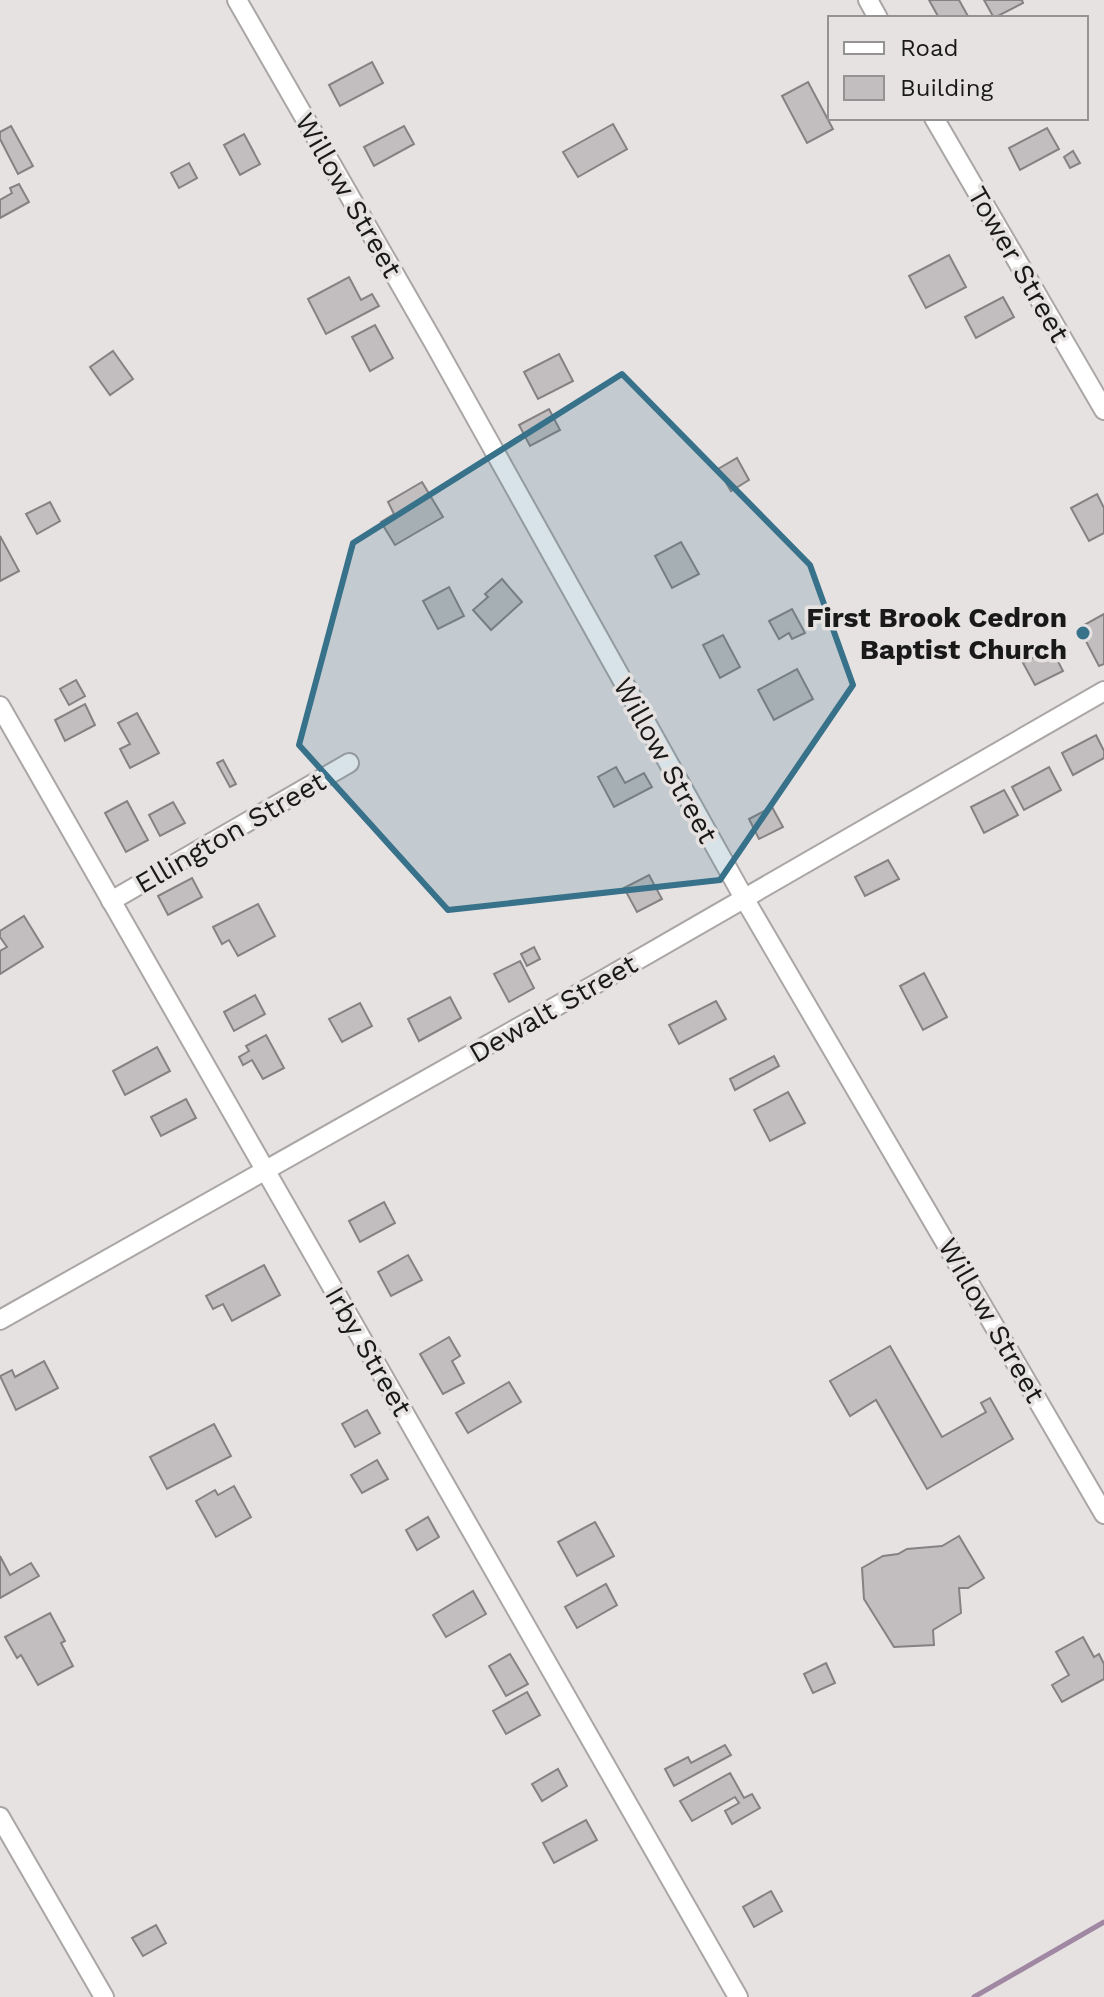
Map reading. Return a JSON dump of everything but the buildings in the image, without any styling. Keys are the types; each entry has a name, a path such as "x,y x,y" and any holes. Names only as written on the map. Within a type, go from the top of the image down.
{"street":[{"name":"Willow Street","path":"237,0 434,343 744,898 1104,1514"},
{"name":"Tower Street","path":"935,120 1104,410"},
{"name":"Dewalt Street","path":"0,1320 1104,691"},
{"name":"Irby Street","path":"0,706 738,1997"},
{"name":"Ellington Street","path":"111,901 349,763"},
{"path":"0,1817 104,1997"}],"highlighted area":[{"path":"622,374 810,565 853,685 720,880 448,910 299,745 353,543"}],"waterway":[{"path":"974,1997 1104,1922"}],"place":[{"name":"First Brook Cedron Baptist Church","path":"1083,633"}]}
